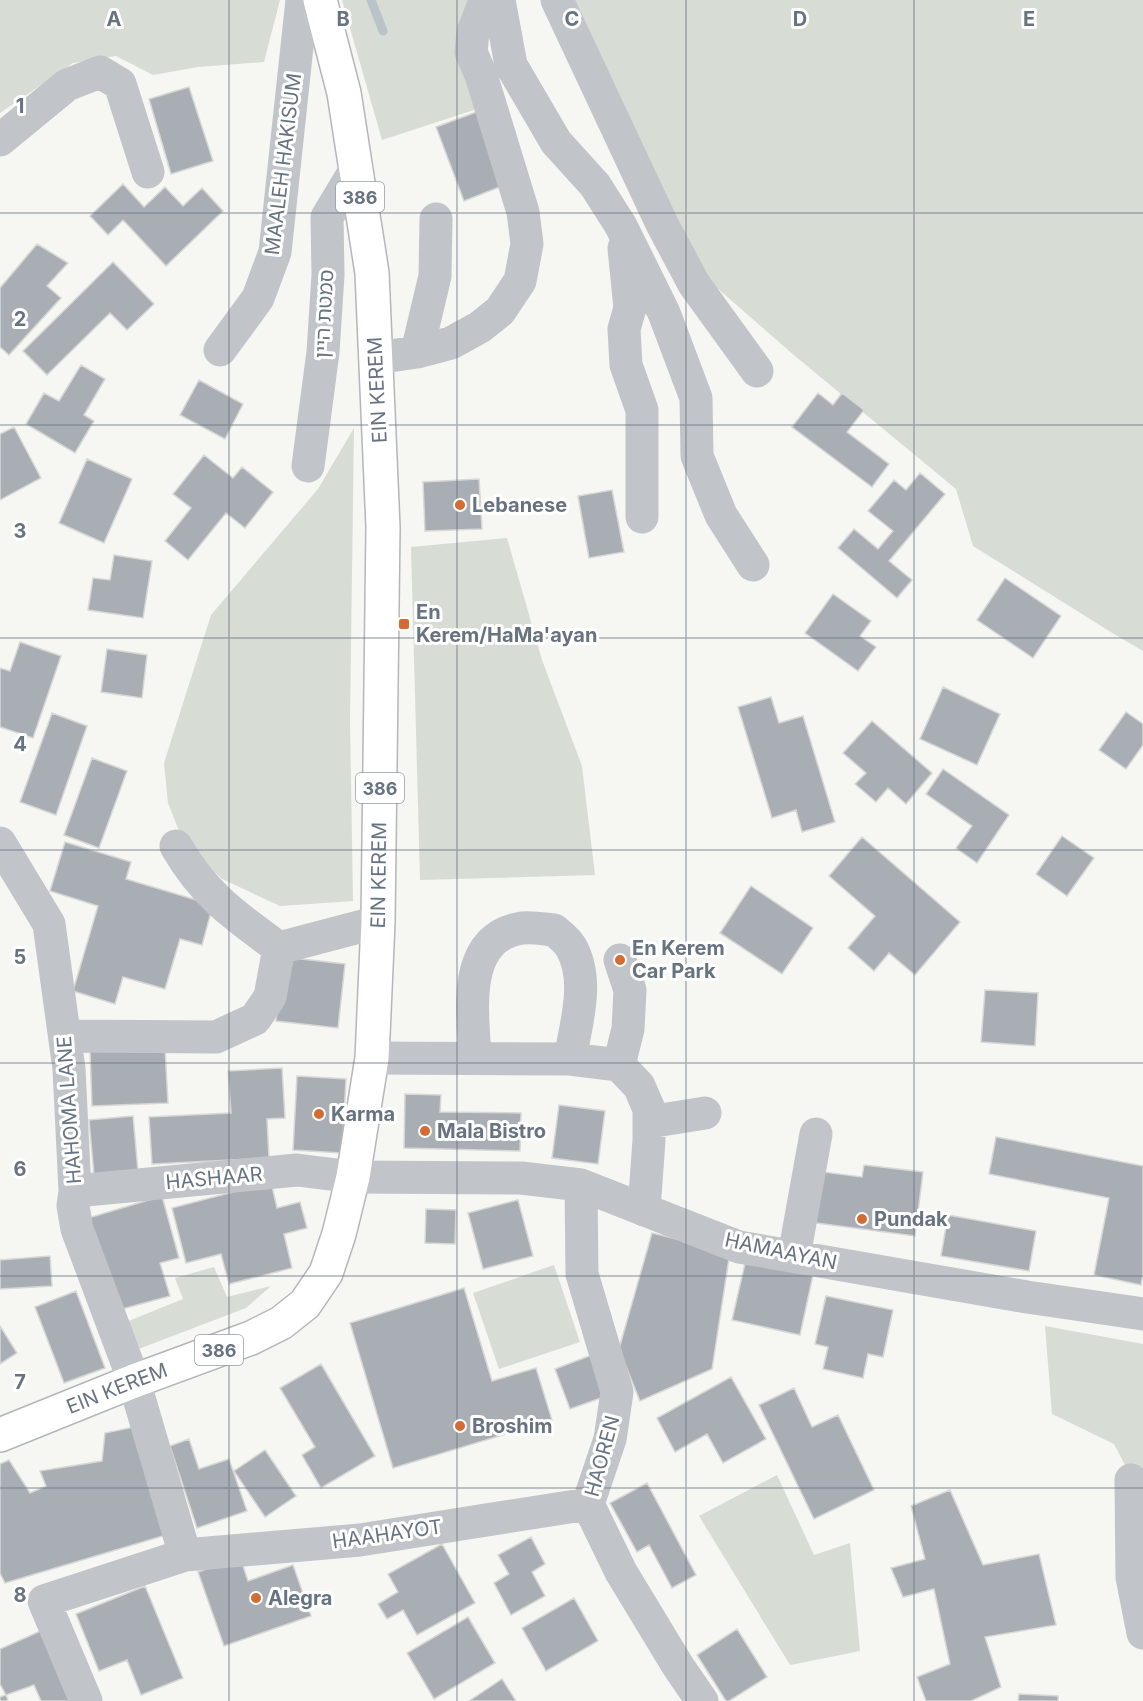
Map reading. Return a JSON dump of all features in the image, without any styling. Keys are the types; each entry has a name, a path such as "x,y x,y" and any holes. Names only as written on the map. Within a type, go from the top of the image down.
{"main road":[{"name":"EIN KEREM","path":"0,1435 134,1381 250,1338 281,1323 305,1304 326,1273 339,1234 353,1177 372,1058 378,922 383,527 372,273 344,93 320,0"}],"street":[{"name":"MAALEH HAKISUM","path":"220,350 258,298 275,252 302,0"},
{"path":"557,0 662,224 694,284 758,371"},
{"path":"376,358 417,352 450,343 480,327 500,311 520,281 527,244 523,212 481,75 471,52 473,32 482,9 500,7 511,65 556,142 595,185 621,226 664,313 696,398 697,456 721,515 753,565"},
{"path":"0,140 67,85 100,72 120,84 148,172"},
{"name":"סמטת היין","path":"308,466 323,352 328,275 327,217 356,169"},
{"path":"417,352 435,276 436,219"},
{"path":"621,226 630,308 624,330 626,365 642,410 642,517"},
{"name":"HAHOMA LANE","path":"0,843 49,924 69,1069 75,1191 73,1206 77,1229 134,1381"},
{"path":"176,846 204,888 232,914 279,948"},
{"path":"279,948 378,922"},
{"path":"475,1058 472,990 479,960 496,936 522,928 554,930 570,945 578,964 581,994 570,1059"},
{"path":"65,1036 216,1037 255,1019 270,997 279,948"},
{"path":"619,1065 628,1029 630,990 620,960"},
{"path":"372,1058 570,1059 619,1065 639,1086 649,1109 644,1210"},
{"path":"649,1122 705,1113"},
{"path":"794,1256 816,1134"},
{"name":"HASHAAR","path":"75,1191 297,1170 353,1177"},
{"name":"HAMAAYAN","path":"353,1177 522,1178 582,1185 740,1247 1027,1297 1143,1314"},
{"name":"HAOREN","path":"582,1185 582,1275 617,1392 610,1439 588,1504 621,1572 702,1701"},
{"path":"134,1381 185,1555"},
{"path":"1131,1480 1132,1577 1143,1633"},
{"name":"HAAHAYOT","path":"86,1701 44,1601 185,1555 360,1540 588,1504"}],"shaded area":[{"path":"0,0 280,0 264,62 198,67 153,75 116,56 73,63 0,113"},
{"path":"342,0 488,0 477,109 382,140"},
{"path":"567,0 1143,0 1143,651 973,546 956,489 795,356 700,273"},
{"path":"354,428 350,720 353,901 280,906 222,879 183,841 168,803 164,763 211,615 318,489"},
{"path":"507,538 542,660 582,766 595,875 420,880 411,547"},
{"path":"554,1265 580,1342 499,1369 473,1293"},
{"path":"214,1267 227,1297 271,1286 246,1308 128,1353 121,1324 183,1299 175,1278"},
{"path":"1045,1326 1143,1344 1143,1542 1137,1488 1114,1444 1052,1414"},
{"path":"777,1475 814,1555 850,1543 860,1651 790,1665 699,1516"}],"building":[{"path":"189,87 213,161 171,174 149,99"},
{"path":"479,111 507,184 464,201 436,127"},
{"path":"123,184 144,207 165,187 183,206 202,188 223,211 166,266 123,220 108,235 90,216"},
{"path":"37,244 68,263 47,286 61,298 9,355 0,347 0,288"},
{"path":"113,262 154,304 127,330 110,313 47,375 23,351"},
{"path":"81,365 105,379 84,415 94,421 75,453 26,424 44,393 59,401"},
{"path":"199,380 243,404 225,439 180,415"},
{"path":"818,393 833,405 842,393 864,410 847,432 889,464 872,487 792,427"},
{"path":"14,427 41,478 0,500 0,434"},
{"path":"204,455 233,478 242,467 273,492 245,528 226,513 188,560 165,541 191,508 173,494"},
{"path":"87,459 132,479 104,543 59,523"},
{"path":"920,473 945,494 889,561 912,580 897,598 838,548 854,529 878,549 893,531 868,511 894,480 906,490"},
{"path":"479,479 482,529 425,531 423,482"},
{"path":"612,490 624,552 589,558 578,496"},
{"path":"114,555 152,561 143,618 88,610 93,578 110,580"},
{"path":"1005,578 1061,616 1033,658 977,620"},
{"path":"833,594 871,621 860,636 876,647 858,671 805,633"},
{"path":"20,642 61,656 33,738 0,727 0,668 10,671"},
{"path":"107,649 147,655 142,698 101,692"},
{"path":"943,687 1000,714 977,765 920,739"},
{"path":"771,697 779,723 803,716 835,822 802,832 796,810 772,818 738,707"},
{"path":"1126,712 1143,724 1143,745 1126,769 1099,750"},
{"path":"52,713 87,726 56,815 20,802"},
{"path":"872,721 932,773 906,804 888,788 876,802 855,784 866,773 843,753"},
{"path":"92,758 127,771 99,848 64,835"},
{"path":"943,769 1009,815 977,863 956,848 972,826 926,794"},
{"path":"1062,836 1094,858 1067,896 1036,874"},
{"path":"862,837 960,922 915,975 889,953 874,971 848,948 875,916 829,876"},
{"path":"65,842 131,862 126,879 213,905 202,945 180,939 165,989 123,977 115,1004 73,991 98,906 50,891"},
{"path":"751,886 813,928 782,974 720,933"},
{"path":"284,957 345,964 338,1028 276,1021"},
{"path":"985,990 1038,993 1035,1046 981,1042"},
{"path":"165,1048 168,1103 92,1106 90,1051"},
{"path":"282,1068 285,1118 267,1119 269,1158 152,1164 149,1117 231,1113 228,1071"},
{"name":"Karma","path":"297,1076 346,1079 342,1153 293,1150"},
{"path":"405,1094 441,1095 440,1112 521,1113 520,1151 404,1148"},
{"path":"559,1105 605,1111 598,1164 552,1158"},
{"path":"133,1116 138,1171 94,1175 89,1120"},
{"path":"996,1137 1143,1166 1143,1274 1141,1285 1094,1275 1109,1198 989,1174"},
{"path":"864,1165 923,1172 915,1236 809,1222 816,1171 862,1177"},
{"path":"271,1182 277,1208 300,1202 307,1228 284,1234 292,1268 229,1284 221,1254 186,1263 172,1208"},
{"path":"162,1196 179,1258 160,1263 170,1296 111,1312 85,1219"},
{"path":"518,1200 533,1256 483,1269 468,1213"},
{"path":"426,1209 456,1210 455,1244 425,1243"},
{"path":"948,1215 1036,1231 1029,1271 941,1256"},
{"path":"652,1233 730,1252 712,1369 640,1401 619,1349"},
{"path":"50,1256 52,1286 0,1289 0,1260"},
{"path":"746,1259 813,1275 800,1335 732,1320"},
{"path":"464,1288 492,1381 536,1368 552,1420 393,1468 350,1323"},
{"path":"76,1291 105,1368 64,1383 35,1307"},
{"path":"826,1296 893,1310 883,1357 868,1354 863,1378 823,1369 828,1347 815,1344"},
{"path":"0,1326 17,1353 0,1364"},
{"path":"597,1353 612,1394 570,1409 555,1369"},
{"path":"321,1364 375,1456 321,1488 302,1455 315,1447 280,1388"},
{"path":"731,1377 766,1439 723,1463 707,1434 675,1452 657,1418"},
{"path":"794,1388 812,1427 838,1415 874,1490 814,1519 759,1405"},
{"path":"134,1427 166,1535 5,1583 0,1573 0,1464 9,1460 30,1493 46,1486 40,1471 102,1461 105,1433"},
{"path":"189,1439 199,1469 229,1459 247,1511 197,1528 170,1446"},
{"path":"265,1450 296,1496 265,1517 234,1471"},
{"path":"647,1483 696,1575 672,1588 649,1545 637,1552 610,1503"},
{"path":"950,1490 983,1565 1039,1554 1056,1625 985,1637 1001,1687 971,1701 926,1701 917,1677 950,1664 934,1589 903,1597 891,1568 925,1559 911,1506"},
{"path":"531,1537 545,1564 532,1572 545,1596 511,1615 494,1583 509,1574 498,1555"},
{"path":"442,1544 475,1603 417,1635 403,1610 387,1619 378,1604 398,1592 388,1574"},
{"name":"Alegra","path":"240,1557 248,1581 293,1565 311,1616 224,1646 198,1572"},
{"path":"145,1586 183,1678 141,1695 127,1660 99,1671 76,1614"},
{"path":"574,1598 598,1641 546,1671 522,1628"},
{"path":"468,1617 495,1663 434,1699 407,1653"},
{"path":"45,1629 78,1701 41,1701 34,1685 6,1695 0,1684 0,1649"},
{"path":"737,1629 767,1677 726,1701 697,1655"},
{"path":"502,1679 516,1701 469,1701"},
{"path":"1019,1694 1058,1696 1058,1701 1018,1701"},
{"path":"6,1695 8,1701 0,1701 0,1697"}],"waterway":[{"path":"371,0 383,31"}],"place":[{"name":"Lebanese","path":"460,505"},
{"name":"En Kerem/HaMa'ayan","path":"404,624"},
{"name":"En Kerem Car Park","path":"620,960"},
{"name":"Karma","path":"319,1114"},
{"name":"Mala Bistro","path":"425,1131"},
{"name":"Pundak","path":"862,1219"},
{"name":"Broshim","path":"460,1426"},
{"name":"Alegra","path":"256,1598"}]}
